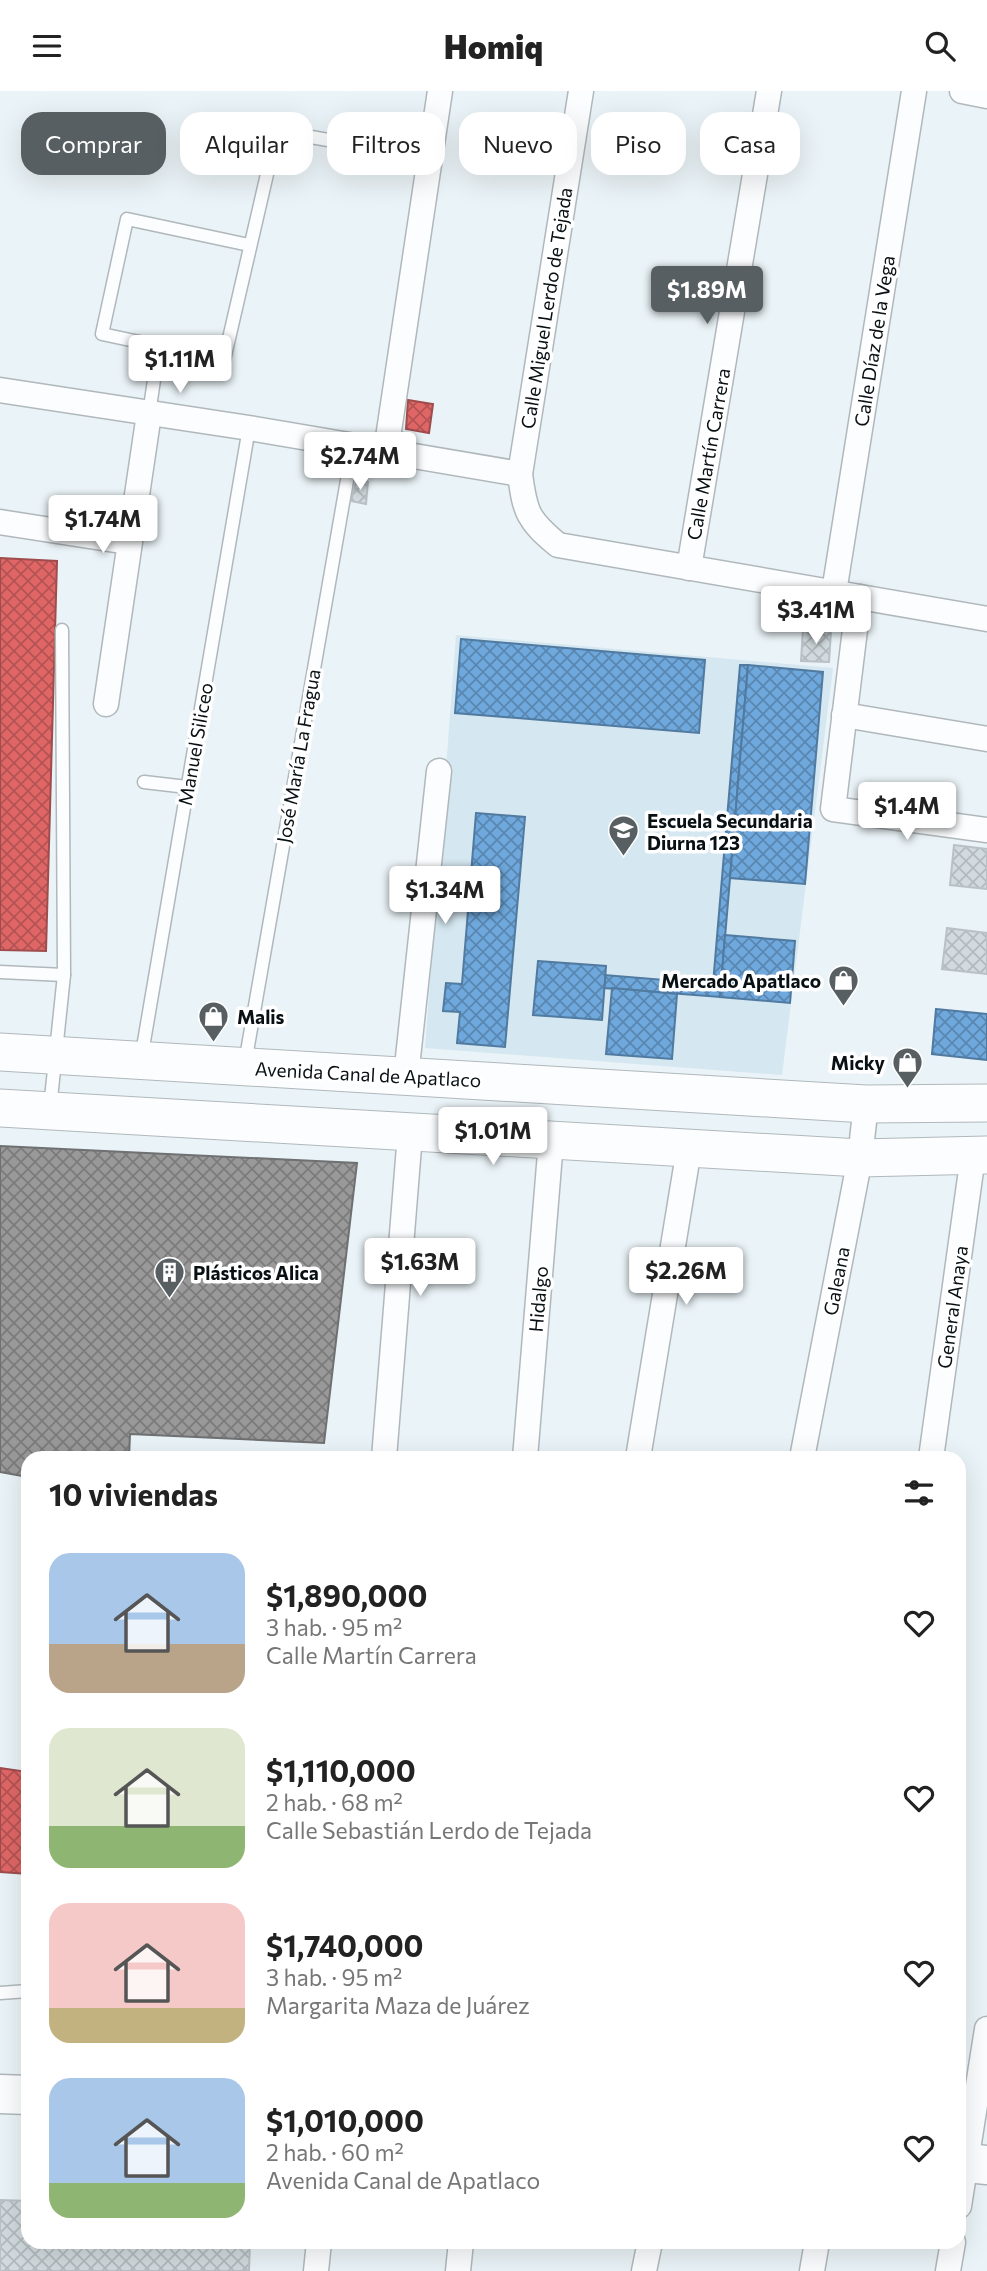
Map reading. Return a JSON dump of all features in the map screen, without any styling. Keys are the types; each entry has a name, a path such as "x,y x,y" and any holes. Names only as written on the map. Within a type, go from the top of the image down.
{"main road":[{"path":"0,2094 21,2095"}],"street":[{"path":"437,112 440,91"},
{"name":"Calle Miguel Lerdo de Tejada","path":"581,91 520,474 523,501 533,524 558,545 689,568"},
{"name":"Calle Martín Carrera","path":"689,568 769,91"},
{"name":"Calle Díaz de la Vega","path":"834,591 914,91"},
{"path":"962,91 987,96"},
{"path":"386,451 427,175"},
{"path":"0,390 249,428 520,474"},
{"path":"106,704 149,414"},
{"path":"0,522 128,542"},
{"path":"689,568 987,619"},
{"path":"859,597 833,809 987,830"},
{"path":"844,715 987,739"},
{"path":"406,1076 439,771"},
{"name":"Avenida Canal de Apatlaco","path":"0,1052 866,1104 987,1103"},
{"name":"Galeana","path":"804,1451 860,1158 866,1104"},
{"path":"0,1108 410,1135 860,1158 980,1156"},
{"path":"385,1451 410,1135"},
{"name":"Hidalgo","path":"526,1451 551,1141"},
{"path":"639,1451 689,1149"},
{"name":"General Anaya","path":"932,1451 980,1156"},
{"path":"966,2181 971,2163 987,2029"},
{"path":"316,2271 318,2249"},
{"path":"458,2271 460,2249"},
{"path":"644,2271 649,2249"},
{"path":"812,2271 816,2249"},
{"path":"948,2271 952,2249"}],"lane":[{"path":"249,245 127,219 102,334 224,360 277,131 327,140"},
{"path":"149,414 159,346"},
{"name":"Manuel Siliceo","path":"141,1060 249,428"},
{"name":"José María La Fragua","path":"244,1066 353,446"},
{"path":"50,1111 64,975 62,630"},
{"path":"144,782 187,787"},
{"path":"0,971 64,975"},
{"path":"0,1993 21,1992"}],"shaded area":[{"name":"Escuela Secundaria Diurna 123","path":"456,635 833,668 782,1075 425,1048"}],"building: Comercios":[{"path":"408,400 433,404 429,433 406,429"},
{"path":"0,558 57,561 46,951 0,950"},
{"path":"0,1768 21,1771 21,1874 0,1872"}],"building: Escuelas":[{"path":"461,639 705,660 699,733 455,713"},
{"path":"740,665 748,665 720,997 604,988 605,975 713,984"},
{"path":"748,665 823,672 805,884 730,878"},
{"path":"476,813 525,817 505,1047 457,1043 460,1012 443,1011 446,983 462,984"},
{"path":"725,935 795,941 790,1003 720,997"},
{"path":"538,961 606,966 602,1020 533,1015"},
{"path":"612,988 677,994 672,1059 606,1054"},
{"path":"936,1009 987,1014 987,1060 932,1054"}],"building: Industria":[{"name":"Plásticos Alica","path":"0,1146 357,1163 324,1443 130,1434 129,1451 21,1451 21,1476 0,1472"}],"building: Otros":[{"path":"357,478 368,482 366,504 351,501"},
{"path":"803,629 831,631 829,662 801,661"},
{"path":"954,845 987,849 987,889 950,885"},
{"path":"947,928 987,933 987,974 942,969"},
{"path":"0,2200 21,2201 21,2249 250,2249 249,2271 0,2271"}],"place":[{"name":"Escuela Secundaria Diurna 123","path":"624,858"},
{"name":"Mercado Apatlaco","path":"844,1007"},
{"name":"Malis","path":"214,1043"},
{"name":"Micky","path":"908,1089"},
{"name":"Plásticos Alica","path":"170,1299"}]}
